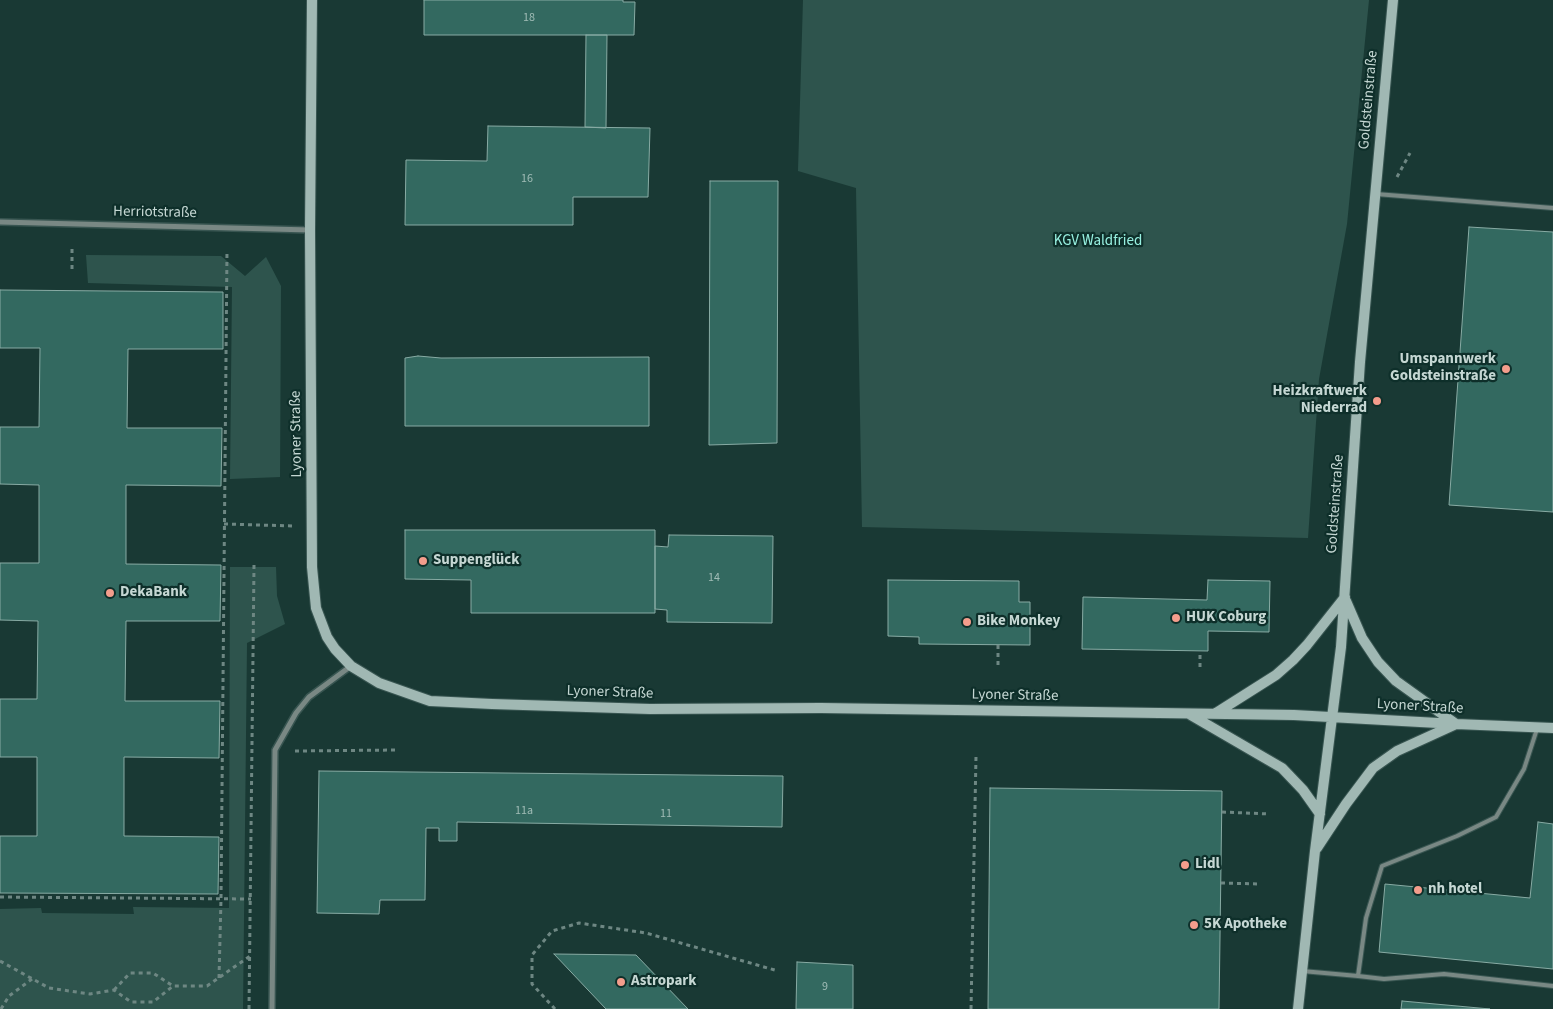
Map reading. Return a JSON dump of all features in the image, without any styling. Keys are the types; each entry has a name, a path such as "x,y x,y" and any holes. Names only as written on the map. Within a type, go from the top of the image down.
{"main road":[{"name":"Lyoner Straße","path":"312,0 310,230 312,568 316,608 327,636 335,648 352,666 379,684 430,701 464,703 650,709 821,708 1215,714 1333,717 1553,728"},
{"name":"Goldsteinstraße","path":"1298,1009 1315,851 1333,717 1345,597 1360,362 1393,0"},
{"path":"1215,714 1276,675 1307,645 1345,597 1362,638 1378,662 1396,681 1456,724 1397,751 1373,768 1346,804 1315,851"},
{"path":"1188,714 1282,768 1303,790 1320,814"}],"street":[{"name":"Herriotstraße","path":"0,222 310,230"},
{"path":"272,1009 275,750 296,713 309,697 352,666"}],"lane":[{"path":"1376,194 1553,208"},
{"path":"1358,976 1366,918 1382,866 1457,836 1496,817 1524,769 1538,727"},
{"path":"1302,971 1384,979 1444,974 1553,986"}],"path":[{"path":"72,247 72,269"},
{"path":"219,978 227,250"},
{"path":"224,524 312,527"},
{"path":"250,1009 254,565"},
{"path":"998,645 998,666"},
{"path":"1200,651 1200,667"},
{"path":"294,750 397,750"},
{"path":"971,1009 976,756"},
{"path":"1222,812 1269,814"},
{"path":"1221,883 1261,884"},
{"path":"0,897 251,899"},
{"path":"555,1009 532,984 532,955 552,931 579,923 646,933 778,971"},
{"path":"0,961 49,988 90,994 114,990 130,973 153,973 172,986 207,986 250,956"},
{"path":"1,1009 9,996 32,979"},
{"path":"114,990 131,1002 153,1002 172,986"}],"green space":[{"name":"KGV Waldfried","path":"803,0 1369,0 1347,224 1319,379 1308,538 862,527 856,188 798,171"},
{"path":"86,255 221,256 245,276 266,257 281,286 280,477 230,479 232,287 88,283"},
{"path":"230,567 276,567 277,596 285,624 247,643 243,1009 0,1009 0,909 41,908 42,913 134,914 133,907 229,908"}],"building":[{"path":"424,0 623,0 623,2 635,2 634,35 424,35"},
{"path":"586,35 607,35 606,128 585,127"},
{"path":"488,126 650,128 648,197 573,197 573,225 405,225 406,160 487,161"},
{"path":"710,181 778,181 777,443 709,445"},
{"name":"Umspannwerk Goldsteinstraße","path":"1469,227 1553,232 1553,512 1449,505"},
{"name":"DekaBank","path":"0,290 223,292 223,349 128,349 127,428 222,428 221,486 126,485 126,564 221,565 220,621 126,621 125,701 220,701 219,758 124,757 124,836 219,837 218,894 0,893 0,836 37,836 37,757 0,757 0,699 37,699 38,621 0,620 0,563 39,563 39,485 0,484 0,427 39,427 40,348 0,348"},
{"path":"418,356 441,358 649,357 649,426 405,426 405,358"},
{"path":"405,530 655,530 655,613 471,613 471,580 405,579"},
{"path":"669,535 773,536 772,623 667,622 667,610 655,609 655,546 668,547"},
{"path":"888,580 1019,581 1019,602 1030,602 1030,645 919,644 919,637 888,636"},
{"path":"1208,580 1270,581 1269,632 1208,631 1208,651 1082,649 1083,597 1207,600"},
{"path":"319,771 783,776 782,827 457,822 457,841 439,841 439,828 426,828 425,900 380,900 379,914 317,913"},
{"path":"990,788 1222,791 1219,1009 988,1009"},
{"name":"nh hotel","path":"1538,822 1553,824 1553,969 1379,952 1385,884 1530,898"},
{"name":"Astropark","path":"554,954 636,955 688,1009 606,1009"},
{"path":"797,962 853,965 853,1009 796,1009"},
{"path":"1402,1001 1490,1009 1401,1009"}],"place":[{"name":"Umspannwerk Goldsteinstraße","path":"1506,369"},
{"name":"Heizkraftwerk Niederrad","path":"1377,401"},
{"name":"Suppenglück","path":"423,561"},
{"name":"DekaBank","path":"110,593"},
{"name":"HUK Coburg","path":"1176,618"},
{"name":"Bike Monkey","path":"967,622"},
{"name":"Lidl","path":"1185,865"},
{"name":"nh hotel","path":"1418,890"},
{"name":"5K Apotheke","path":"1194,925"},
{"name":"Astropark","path":"621,982"}]}
